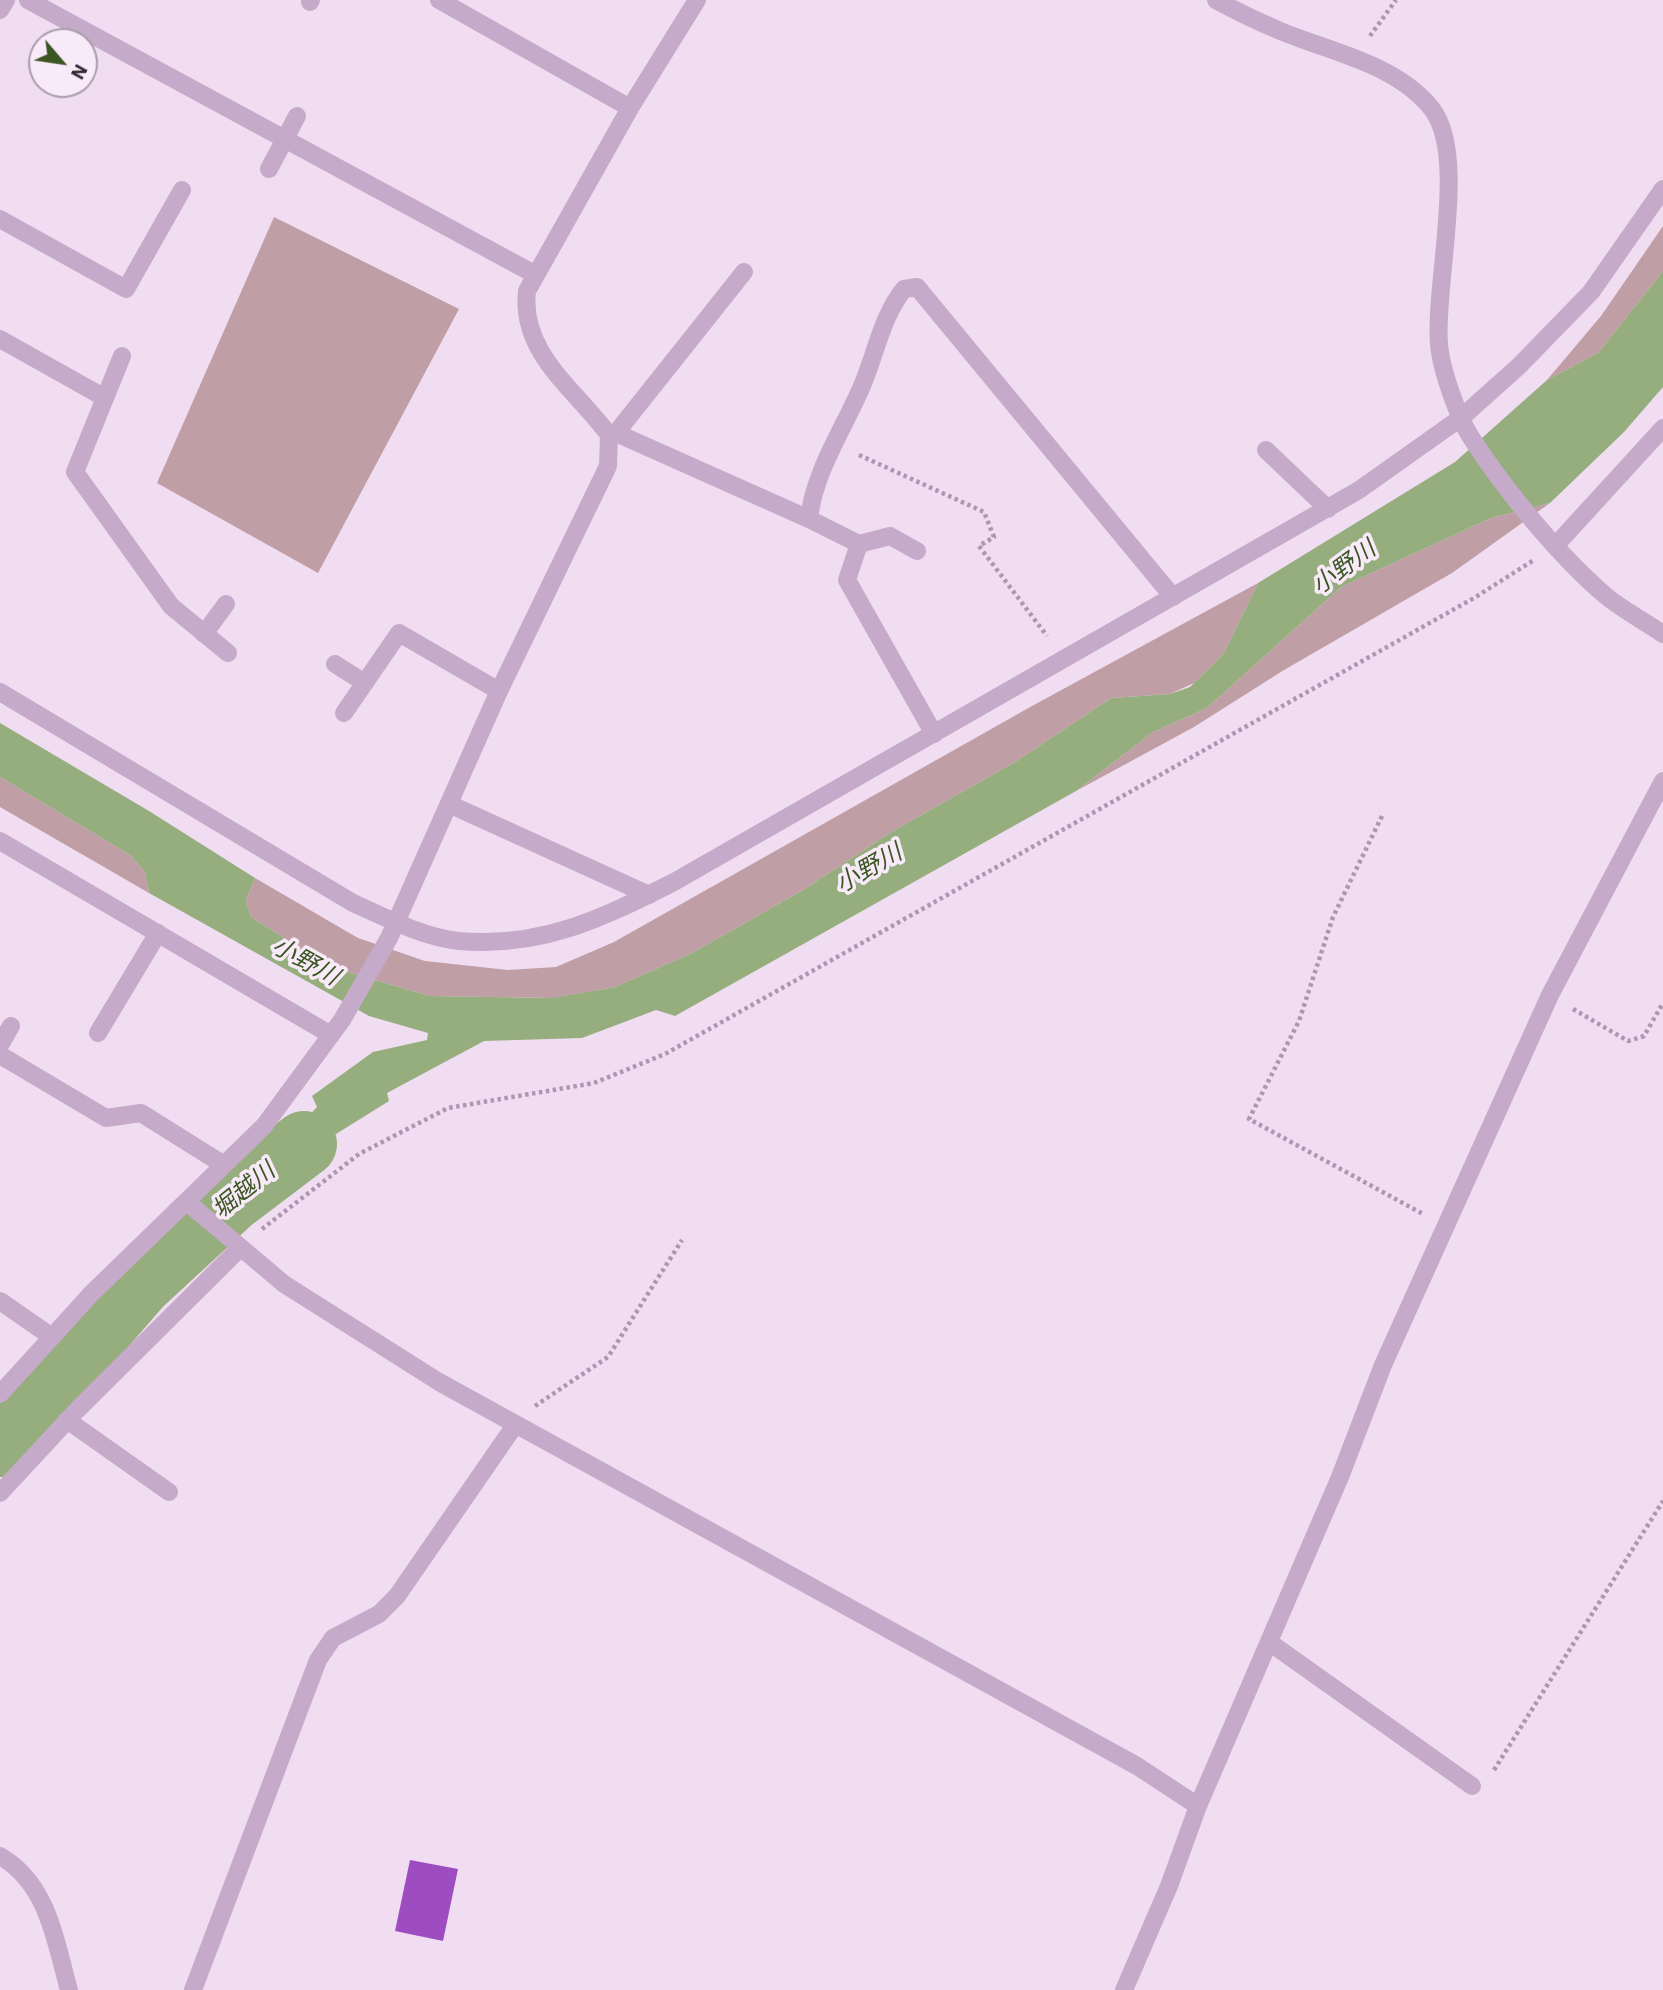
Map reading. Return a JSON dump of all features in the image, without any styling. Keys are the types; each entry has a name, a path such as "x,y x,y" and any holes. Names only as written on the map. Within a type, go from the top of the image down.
{"street":[{"path":"0,10 5,0"},
{"path":"28,0 536,275"},
{"path":"697,0 630,108 527,290 524,311 528,331 539,354 613,434 809,519 859,544 890,536 917,551"},
{"path":"1216,0 1279,31 1353,59 1410,87 1433,110 1445,138 1449,176 1439,345 1447,382 1470,437 1551,540 1606,596 1663,634"},
{"path":"450,3 630,108"},
{"path":"269,169 297,116"},
{"path":"0,692 353,903 393,930 458,941 518,940 570,931 649,895 1359,490 1462,417 1519,366 1591,292 1663,189"},
{"path":"0,219 126,289 182,190"},
{"path":"0,1394 91,1294 190,1205 224,1165 264,1126 342,1020 393,930 499,691 608,466 613,434 744,272"},
{"path":"809,519 812,493 863,384 892,304 904,289 917,287 1173,597"},
{"path":"0,339 105,398"},
{"path":"122,356 75,472 137,563 171,606 228,653"},
{"path":"1551,540 1663,428"},
{"path":"1266,450 1328,509"},
{"path":"859,544 847,580 934,734"},
{"path":"204,634 226,604"},
{"path":"344,713 399,633 499,691"},
{"path":"335,663 365,683"},
{"path":"1124,1990 1169,1886 1198,1805 1340,1477 1382,1365 1550,995 1663,781"},
{"path":"449,804 649,895"},
{"path":"0,841 331,1035"},
{"path":"98,1033 158,933"},
{"path":"0,1045 11,1026"},
{"path":"0,1055 106,1118 141,1113 224,1165"},
{"path":"190,1205 284,1284 353,1330 515,1425 1138,1766 1198,1805"},
{"path":"0,1493 236,1245"},
{"path":"0,1301 52,1337"},
{"path":"67,1420 169,1492"},
{"path":"193,1990 318,1660 333,1638 379,1614 397,1596 515,1425"},
{"path":"1269,1642 1472,1786"},
{"path":"0,1856 19,1867 40,1895 69,1990"}],"path":[{"path":"1353,59 1396,0"},
{"path":"834,444 984,512 994,537 979,546 1065,659"},
{"path":"236,1245 359,1154 448,1108 594,1083 665,1054 1474,598 1551,540"},
{"path":"1382,816 1334,917 1299,1021 1249,1119 1446,1226"},
{"path":"1550,995 1628,1041 1644,1036 1663,1003"},
{"path":"515,1425 530,1409 608,1357 682,1240"},
{"path":"1472,1786 1481,1791 1663,1501"}],"shaded area":[{"path":"274,217 459,309 318,573 157,483"},
{"path":"1663,226 1663,271 1598,353 1547,380 1601,316"},
{"path":"1550,503 1452,573 1284,670 1194,727 1076,791 1153,732 1207,708 1341,587 1491,518"},
{"path":"1258,583 1224,653 1194,683 1170,694 1111,698 1015,762 893,831 803,890 692,953 615,987 553,998 430,996 330,967 251,917 246,900 255,878 358,938 425,961 508,970 556,967 614,942 1032,706"},
{"path":"0,777 130,855 145,872 149,893 0,807"}],"water":[{"name":"小野川","path":"1663,271 1663,387 1624,432 1550,503 1491,518 1341,587 1207,708 1153,732 1076,791 675,1016 656,1010 582,1038 484,1041 387,1093 389,1101 230,1200 317,1107 312,1096 373,1052 427,1040 428,1033 369,1016 149,893 145,872 130,855 0,777 0,723 149,811 255,878 246,900 251,917 330,967 430,996 552,998 615,987 692,953 803,890 893,831 1015,762 1111,698 1170,694 1190,687 1224,653 1258,583 1455,462 1547,380 1598,353"}],"building":[{"path":"410,1860 458,1869 443,1941 395,1931"}],"waterway":[{"name":"堀越川","path":"0,1444 139,1284 230,1200 304,1144"}]}
